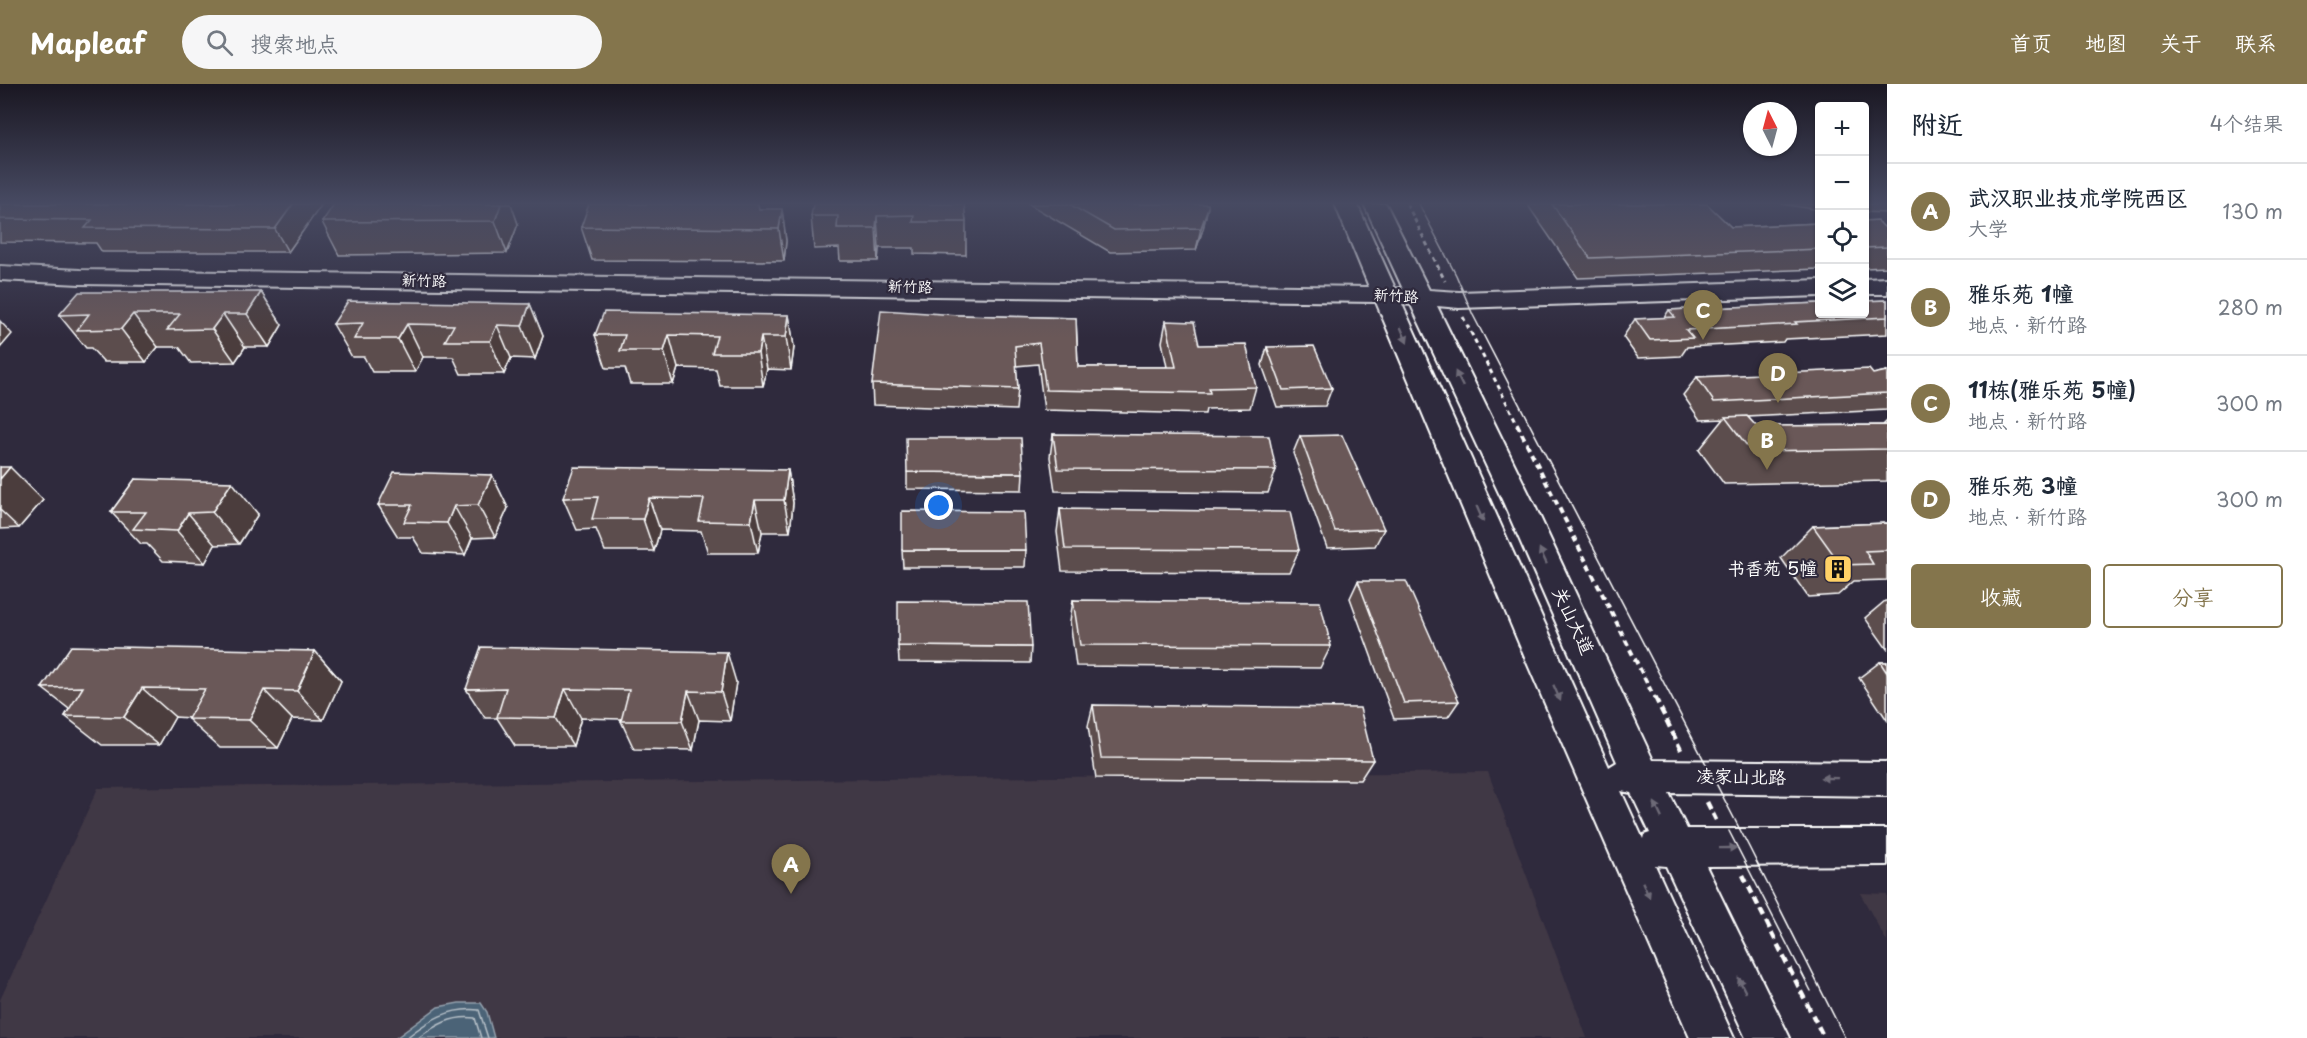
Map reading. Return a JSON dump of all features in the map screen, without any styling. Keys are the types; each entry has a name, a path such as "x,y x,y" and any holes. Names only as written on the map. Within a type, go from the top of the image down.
{"main road":[{"name":"关山大道","path":"1374,249 1403,296 1519,504 1642,776 1768,1038"},
{"name":"关山大道","path":"1389,249 1403,296 1594,776 1712,1038"},
{"name":"新竹路","path":"0,273 80,277 1346,293 1454,299 1815,288"},
{"path":"1869,287 1887,286"},
{"name":"凌家山北路","path":"1594,776 1887,779"},
{"path":"1627,848 1887,847"}],"path":[{"path":"1429,249 1824,1038"}],"shaded area":[{"path":"1488,772 1587,1038 0,1038 0,1000 98,788"},
{"path":"1860,893 1887,894 1887,942"}],"water":[{"path":"459,1003 481,1003 487,1012 494,1038 396,1038 438,1007"}],"building":[{"path":"1583,249 1815,249 1590,258"},
{"path":"79,292 261,292 247,314 223,314 212,329 167,330 180,314 133,314 121,329 77,330 89,314 59,315"},
{"path":"1887,300 1887,317 1869,318 1869,301"},
{"path":"348,301 530,304 522,326 497,325 490,341 445,341 454,325 407,324 398,339 354,339 363,323 333,324"},
{"path":"1815,303 1815,318 1869,318 1686,330 1693,338 1650,340 1635,319 1675,317 1669,310"},
{"path":"881,310 958,315 1076,318 1078,367 1176,367 1166,321 1194,322 1199,345 1246,344 1256,387 1209,388 1210,393 1046,390 1039,343 1015,346 1018,389 872,384"},
{"path":"604,312 789,315 786,337 761,337 758,353 712,353 717,336 669,335 664,351 620,351 625,335 595,335"},
{"path":"1314,346 1332,388 1283,390 1267,347"},
{"path":"1869,369 1873,374 1887,371 1887,393 1714,402 1697,377"},
{"path":"1747,416 1756,426 1887,425 1887,449 1751,451 1725,417"},
{"path":"1053,434 1269,436 1276,470 1058,469"},
{"path":"1342,435 1384,529 1335,531 1300,436"},
{"path":"906,438 1021,438 1023,473 907,472"},
{"path":"0,467 10,467 0,479"},
{"path":"574,467 788,470 784,500 755,500 751,522 699,521 704,499 649,498 643,519 592,519 598,497 563,498"},
{"path":"394,472 492,475 478,505 454,506 447,523 404,522 412,505 378,505"},
{"path":"135,479 232,482 212,512 188,513 177,531 133,529 146,512 111,512"},
{"path":"1060,509 1290,512 1299,550 1065,549"},
{"path":"902,511 1024,512 1026,550 902,550"},
{"path":"1887,523 1887,550 1865,551 1873,564 1841,565 1813,526"},
{"path":"1358,581 1406,581 1459,701 1404,703"},
{"path":"1073,600 1320,602 1331,646 1080,645"},
{"path":"898,601 1028,602 1031,647 898,646"},
{"path":"71,646 315,651 297,691 264,690 249,720 188,719 205,689 142,688 124,717 65,716 83,687 42,688"},
{"path":"481,647 727,652 721,692 688,691 682,721 621,721 629,690 565,689 556,718 497,717 506,688 466,689"},
{"path":"1880,662 1887,662 1887,673"},
{"path":"1093,705 1360,708 1373,760 1101,758"}],"tram line":[{"path":"1442,249 1473,315 1749,847 1845,1038"},
{"path":"1729,831 1811,991"}],"place":[{"name":"11栋(雅乐苑 5幢)","path":"1703,340"},
{"name":"雅乐苑 3幢","path":"1778,403"},
{"name":"雅乐苑 1幢","path":"1767,470"},
{"name":"书香苑 5幢","path":"1838,569"},
{"name":"武汉职业技术学院西区","path":"791,894"}]}
